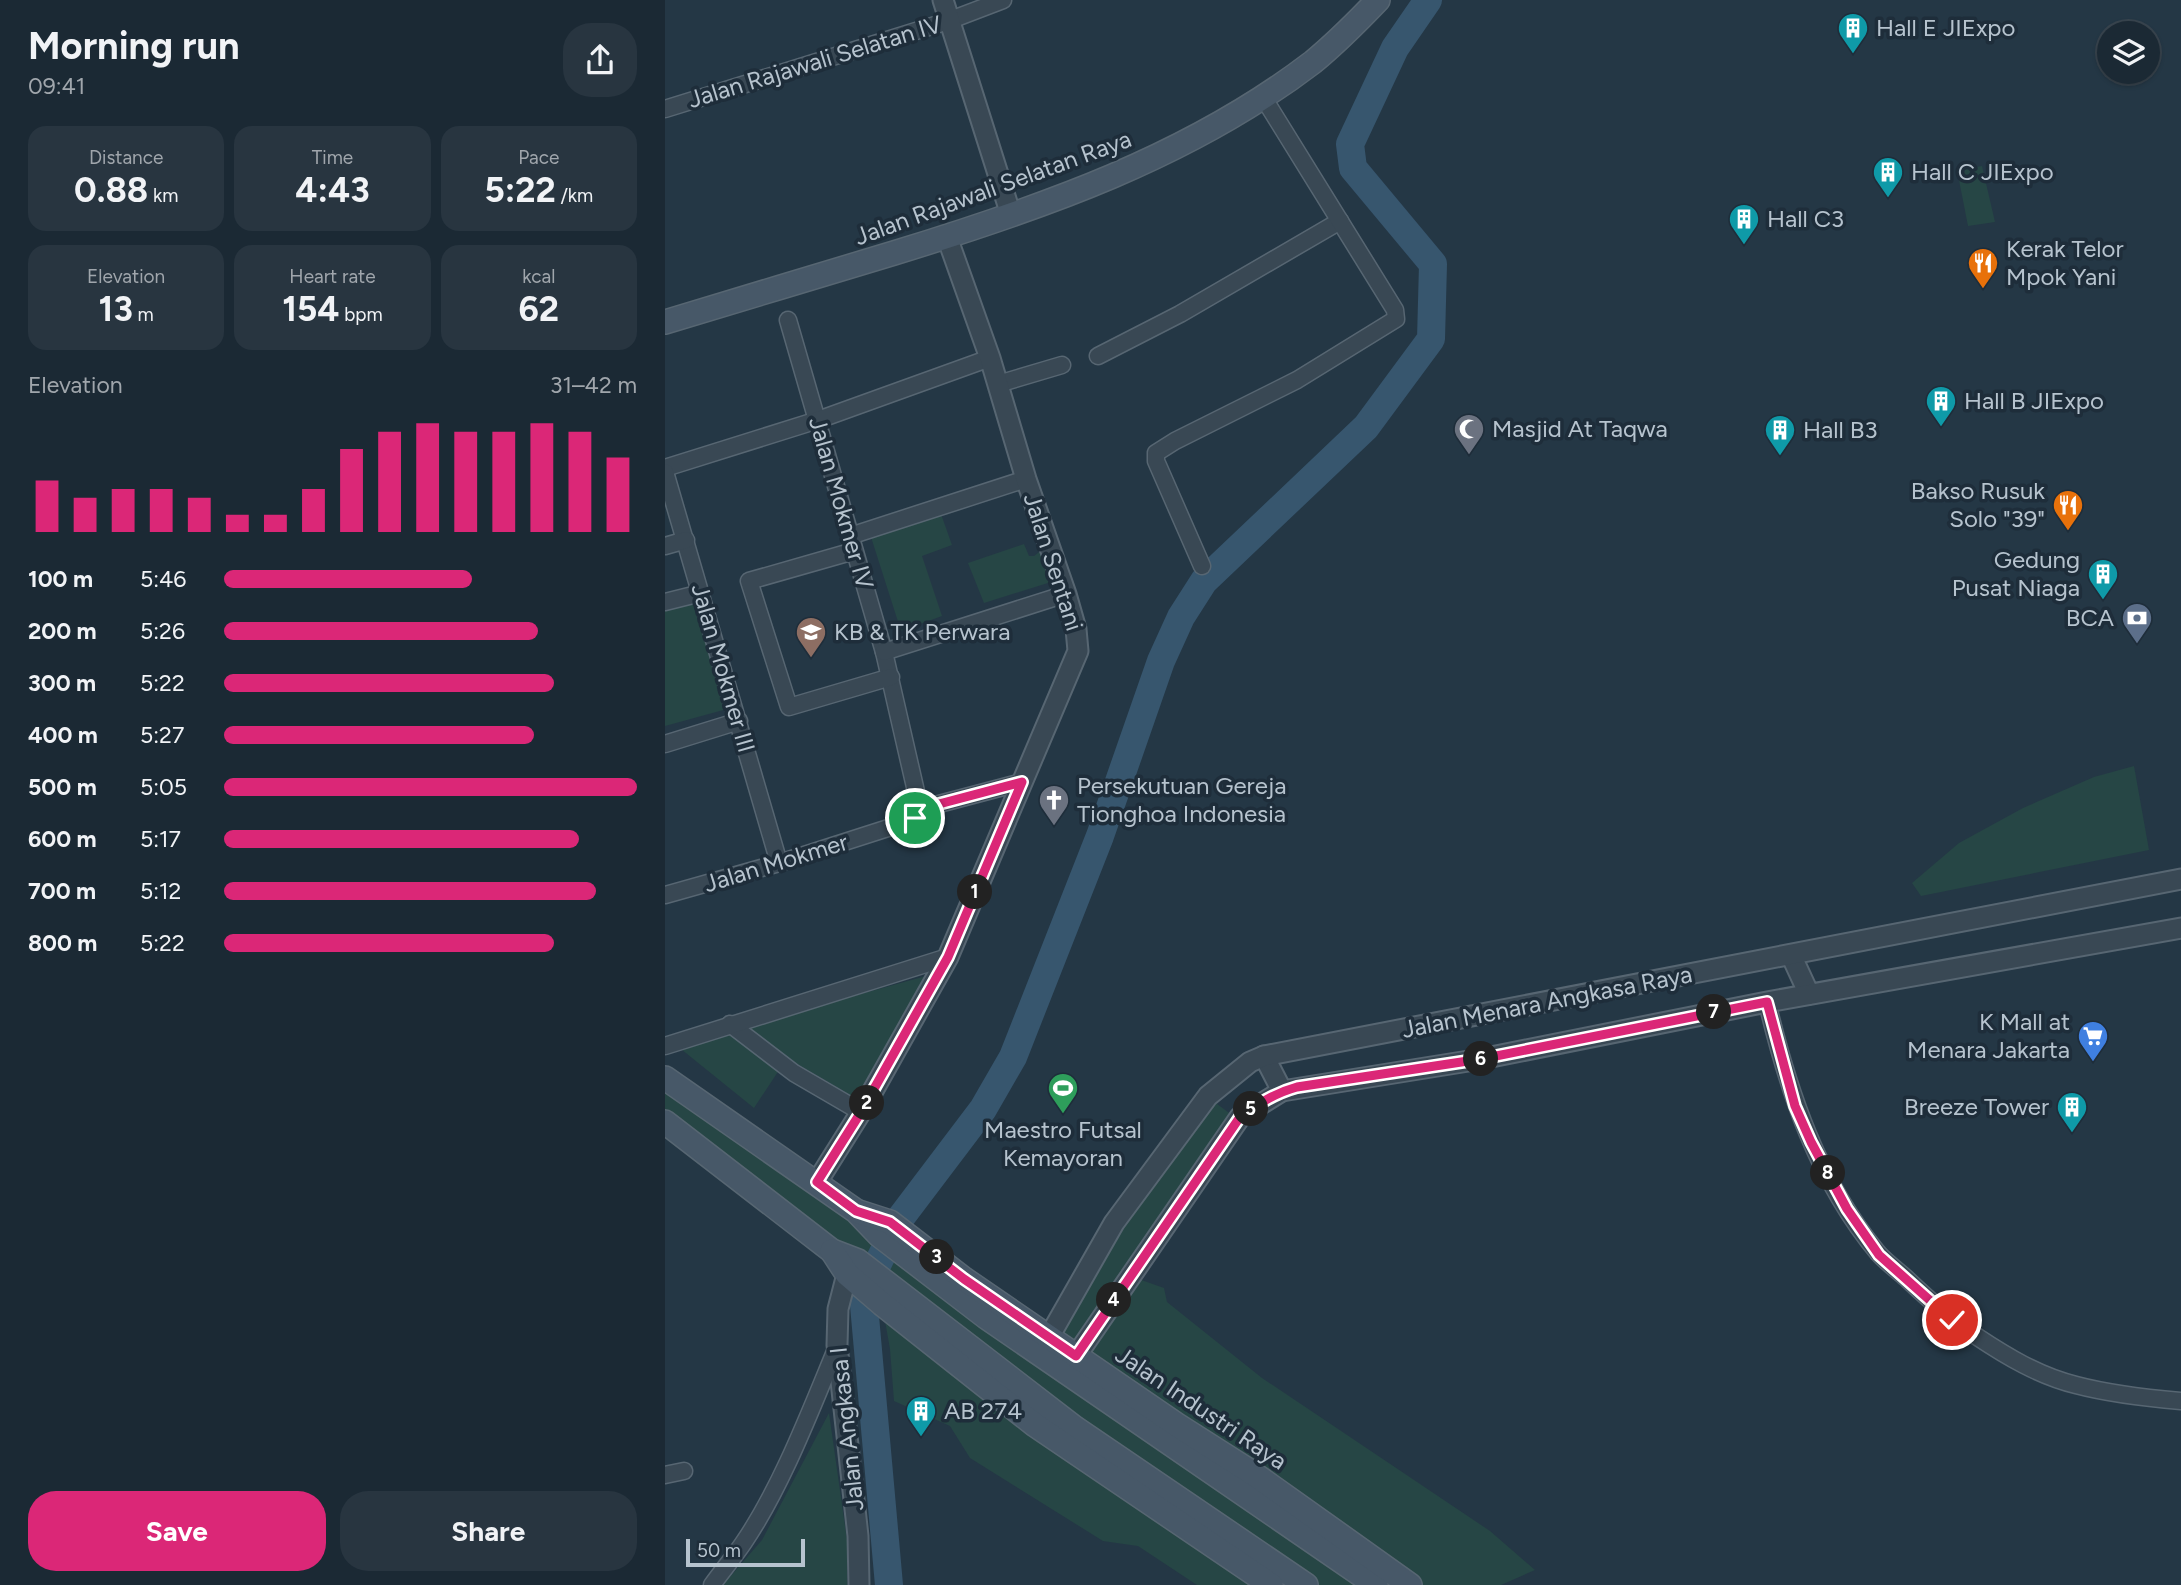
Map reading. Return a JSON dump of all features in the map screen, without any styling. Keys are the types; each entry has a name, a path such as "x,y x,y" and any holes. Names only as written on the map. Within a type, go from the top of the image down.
{"main road":[{"name":"Jalan Rajawali Selatan Raya","path":"665,322 947,237 1094,185 1167,152 1263,97 1314,61 1378,0"},
{"name":"Jalan Industri Raya","path":"665,1078 856,1211 964,1279 1076,1356 1172,1434 1366,1582"},
{"path":"665,1122 832,1251 858,1275 1075,1428 1307,1585"},
{"name":"Jalan Industri Raya","path":"907,1245 986,1317 1172,1434 1254,1474 1410,1585"},
{"path":"889,1297 1035,1425 1271,1585"},
{"path":"1035,1425 1075,1428"}],"street":[{"path":"943,0 1011,215"},
{"name":"Jalan Rajawali Selatan IV","path":"665,109 948,21 1003,0"},
{"path":"1202,566 1156,461 1156,453 1297,380 1396,319 1395,310 1263,97"},
{"path":"1098,356 1181,314 1340,221"},
{"name":"Jalan Sentani","path":"817,1182 861,1112 948,957 1078,651 1076,629 1066,594 1026,479 990,358 947,237"},
{"name":"Jalan Mokmer IV","path":"788,320 891,677 920,809"},
{"path":"665,470 818,420 990,358"},
{"path":"998,384 1062,365"},
{"name":"Jalan Mokmer III","path":"665,470 779,863"},
{"path":"891,677 789,707 749,581 1026,479"},
{"path":"665,546 685,540"},
{"path":"665,602 701,593"},
{"path":"884,652 1066,594"},
{"path":"665,744 739,721"},
{"name":"Jalan Mokmer","path":"665,895 779,863 910,821 920,809 1022,782"},
{"name":"Jalan Menara Angkasa Raya","path":"1049,1337 1114,1223 1207,1097 1250,1062 1264,1056 2181,879"},
{"name":"Jalan Menara Angkasa Raya","path":"1076,1356 1240,1117 1282,1091 1481,1059 1809,994 2181,928"},
{"path":"1791,955 1809,994"},
{"path":"665,1046 948,957"},
{"path":"1767,1002 1795,1106 1847,1209 1879,1255 1952,1320 2012,1360 2074,1385 2141,1398 2181,1402"},
{"path":"730,1024 794,1073 861,1112"},
{"path":"1264,1056 1282,1091"},
{"path":"1218,1088 1247,1111"},
{"name":"Jalan Angkasa I","path":"858,1275 838,1309 838,1345 858,1536 859,1585"},
{"path":"712,1585 757,1520 810,1411 838,1345"},
{"path":"665,1475 684,1471"}],"green space":[{"path":"1982,166 1995,222 1968,226 1957,170"},
{"path":"941,514 952,545 922,556 942,616 901,631 870,534"},
{"path":"1024,544 1029,556 1034,556 1043,549 1051,582 984,603 968,563"},
{"path":"695,595 727,709 665,726 665,603"},
{"path":"2134,766 2149,850 1921,896 1912,883 1959,843 2023,808 2094,777"},
{"path":"926,976 857,1099 787,1058 754,1108 676,1045"},
{"path":"665,1078 1376,1585 1307,1585 665,1122"},
{"path":"1209,1098 1236,1118 1130,1276 1164,1288 1167,1302 1262,1378 1490,1531 1535,1570 1501,1585 1410,1585 1049,1337"},
{"path":"882,1304 1270,1585 1197,1585 1138,1546 1103,1541 970,1458 950,1426 894,1401 890,1349"},
{"path":"829,1413 847,1540 847,1585 723,1585 762,1540"}],"waterway":[{"path":"889,1585 863,1294 899,1220 983,1109 1013,1057 1100,836 1161,661 1181,617 1204,581 1366,427 1431,339 1433,264 1353,168 1350,144 1395,48 1428,0"}],"place":[{"name":"Hall E JIExpo","path":"1853,55"},
{"name":"Hall C JIExpo","path":"1888,199"},
{"name":"Hall C3","path":"1744,246"},
{"name":"Kerak Telor Mpok Yani","path":"1983,290"},
{"name":"Hall B JIExpo","path":"1941,428"},
{"name":"Masjid At Taqwa","path":"1469,456"},
{"name":"Hall B3","path":"1780,457"},
{"name":"Bakso Rusuk Solo \"39\"","path":"2068,532"},
{"name":"Gedung Pusat Niaga","path":"2103,601"},
{"name":"BCA","path":"2137,645"},
{"name":"KB & TK Perwara","path":"811,659"},
{"name":"Persekutuan Gereja Tionghoa Indonesia","path":"1054,827"},
{"name":"K Mall at Menara Jakarta","path":"2093,1063"},
{"name":"Maestro Futsal Kemayoran","path":"1063,1115"},
{"name":"Breeze Tower","path":"2072,1134"},
{"name":"AB 274","path":"921,1438"}],"route":[{"path":"915,818 920,809 1022,782 948,957 861,1112 817,1182 856,1211 890,1222 964,1279 1076,1356 1240,1117 1282,1091 1481,1059 1600,1033 1767,1002 1795,1106 1847,1209 1879,1255 1952,1320"}]}
